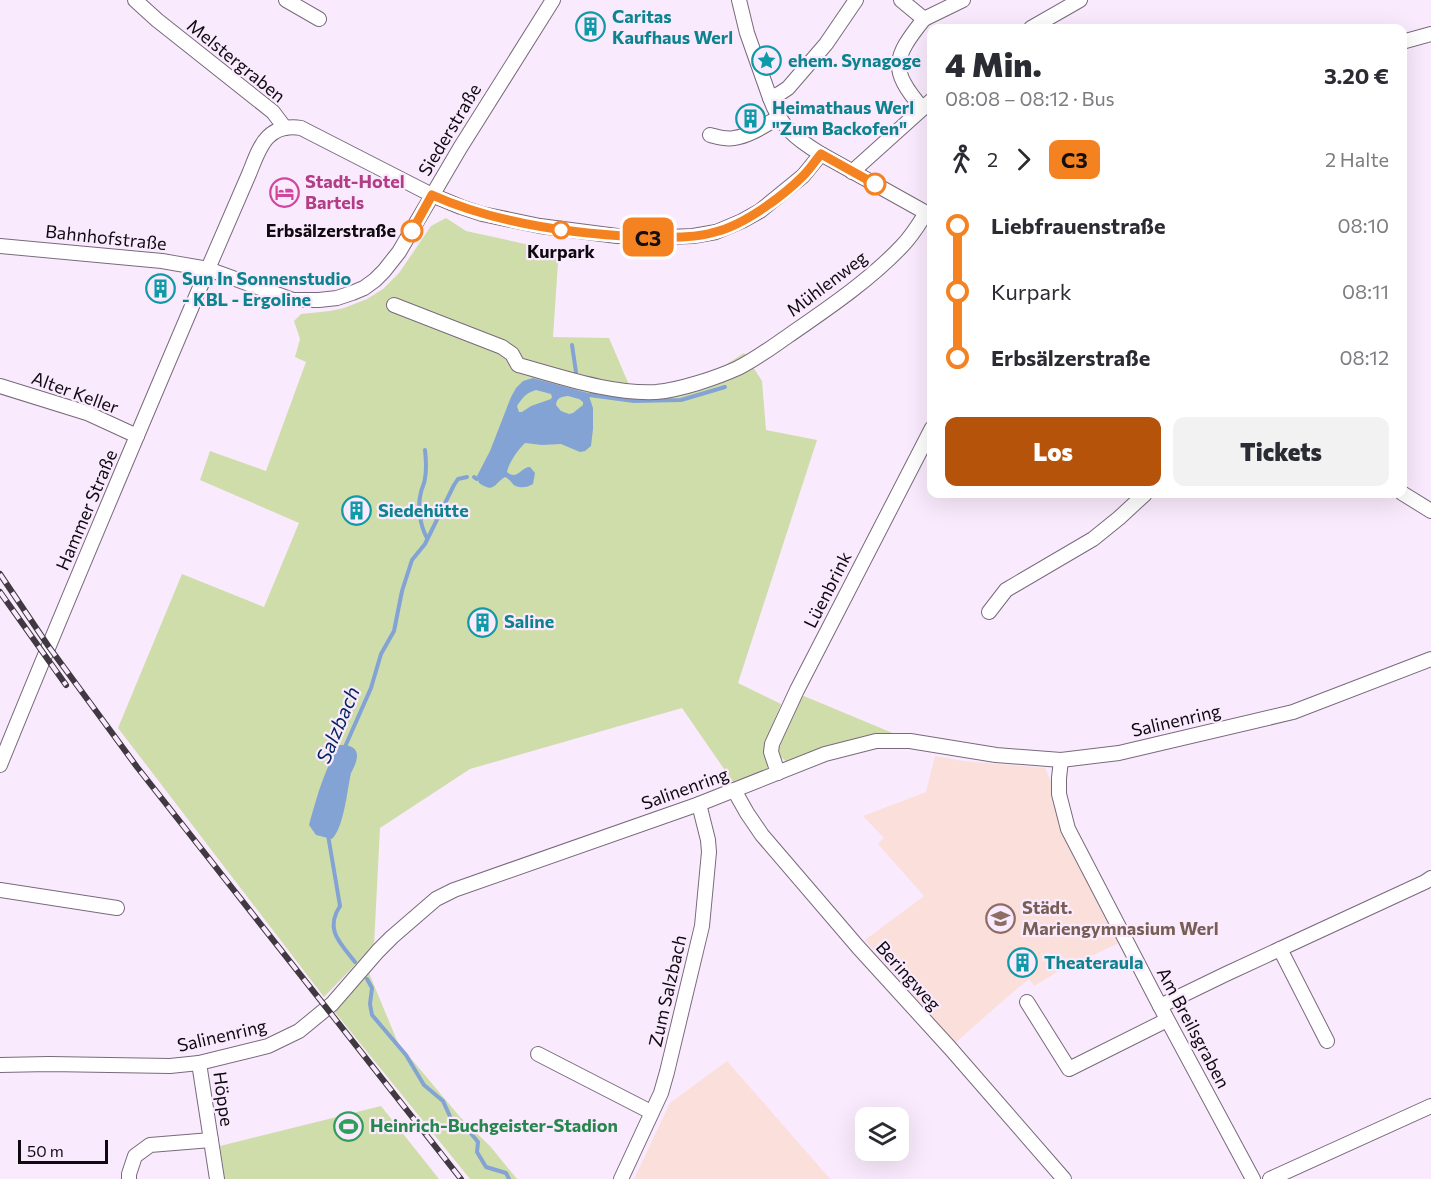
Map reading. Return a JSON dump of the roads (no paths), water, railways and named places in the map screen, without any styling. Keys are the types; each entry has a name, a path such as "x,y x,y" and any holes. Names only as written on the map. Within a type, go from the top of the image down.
{"street":[{"name":"Melstergraben","path":"135,0 273,112 285,128"},
{"path":"286,0 319,19"},
{"name":"Siederstraße","path":"208,269 293,300 337,298 364,288 375,280 393,261 460,148 553,0"},
{"path":"739,0 747,33 770,98 787,130 804,144 927,213"},
{"path":"770,98 788,88 826,45 856,0"},
{"path":"901,0 924,19"},
{"path":"852,172 927,104 908,92 901,80 899,64 903,47 924,19 963,0"},
{"path":"1038,24 1080,0"},
{"path":"1407,41 1431,34"},
{"path":"710,135 735,138 752,132 779,117"},
{"path":"285,128 302,128 432,195 482,214 561,230 617,236 693,236 733,226 760,211 803,176 821,154"},
{"name":"Hammer Straße","path":"0,765 261,147 268,137 285,128"},
{"name":"Mühlenweg","path":"394,305 502,347 512,354 518,364 605,388 628,391 664,391 737,369 749,362 816,317 874,271 903,245 927,216"},
{"name":"Bahnhofstraße","path":"0,246 162,261 208,269"},
{"name":"Alter Keller","path":"0,386 87,413 137,436"},
{"name":"Lüenbrink","path":"778,773 771,752 772,744 797,690 927,438"},
{"path":"1407,496 1431,512"},
{"path":"989,612 1006,590 1092,539 1141,498"},
{"name":"Salinenring","path":"0,1065 170,1066 199,1063 268,1046 299,1031 332,1004 378,951 435,899 454,890 699,804 825,754 876,741 910,741 996,754 1061,760 1119,753 1293,712 1431,659"},
{"name":"Am Breilsgraben","path":"1061,760 1059,794 1068,829 1253,1179"},
{"name":"Beringweg","path":"734,790 762,835 1064,1179"},
{"name":"Zum Salzbach","path":"621,1179 661,1094 702,926 709,852 699,804"},
{"path":"1160,1006 1431,878"},
{"path":"0,890 117,908"},
{"path":"1280,949 1328,1041"},
{"path":"1026,1002 1069,1069 1167,1020"},
{"path":"538,1054 651,1112"},
{"name":"Höppe","path":"199,1063 217,1179"},
{"path":"1270,1179 1431,1106"},
{"name":"Höppe","path":"129,1179 135,1156 150,1145 211,1140"}],"water":[{"path":"533,378 588,393 593,408 591,446 580,452 561,444 525,443 514,456 507,472 514,475 530,467 535,473 533,484 519,487 505,477 488,488 479,483 477,476 490,451 511,397 523,381","holes":["536,390 551,394 551,399 519,412 517,406 521,400","568,396 583,402 583,405 569,414 561,411 556,405 557,400"]},
{"path":"339,745 355,749 357,757 351,773 342,818 332,839 316,835 309,825 325,774"}],"waterway":[{"path":"572,345 576,372"},
{"path":"589,395 634,401 681,400 725,387"},
{"name":"Salzbach","path":"425,450 425,482 421,490 419,510 427,538"},
{"name":"Salzbach","path":"344,749 371,688 381,654 394,631 402,591 412,560 425,544 454,485 458,479 467,477"},
{"name":"Salzbach","path":"328,835 340,906 335,915 334,930 340,943 355,962"},
{"name":"Salzbach","path":"367,979 372,988 370,1004 372,1015 406,1055 424,1085 443,1101 453,1123 469,1131 478,1142 477,1152 486,1167 506,1173 509,1179"}],"railway":[{"path":"0,574 49,647 137,767 461,1179"},
{"path":"0,592 66,685"}],"place":[{"name":"Caritas Kaufhaus Werl","path":"591,27"},
{"name":"ehem. Synagoge","path":"767,61"},
{"name":"Heimathaus Werl \"Zum Backofen\"","path":"751,118"},
{"name":"Stadt-Hotel Bartels","path":"284,192"},
{"name":"Kurpark","path":"561,230"},
{"name":"Erbsälzerstraße","path":"412,231"},
{"name":"Sun In Sonnenstudio - KBL - Ergoline","path":"161,289"},
{"name":"Siedehütte","path":"357,511"},
{"name":"Saline","path":"483,622"},
{"name":"Städt. Mariengymnasium Werl","path":"1001,918"},
{"name":"Theateraula","path":"1023,963"},
{"name":"Heinrich-Buchgeister-Stadion","path":"349,1126"}]}
